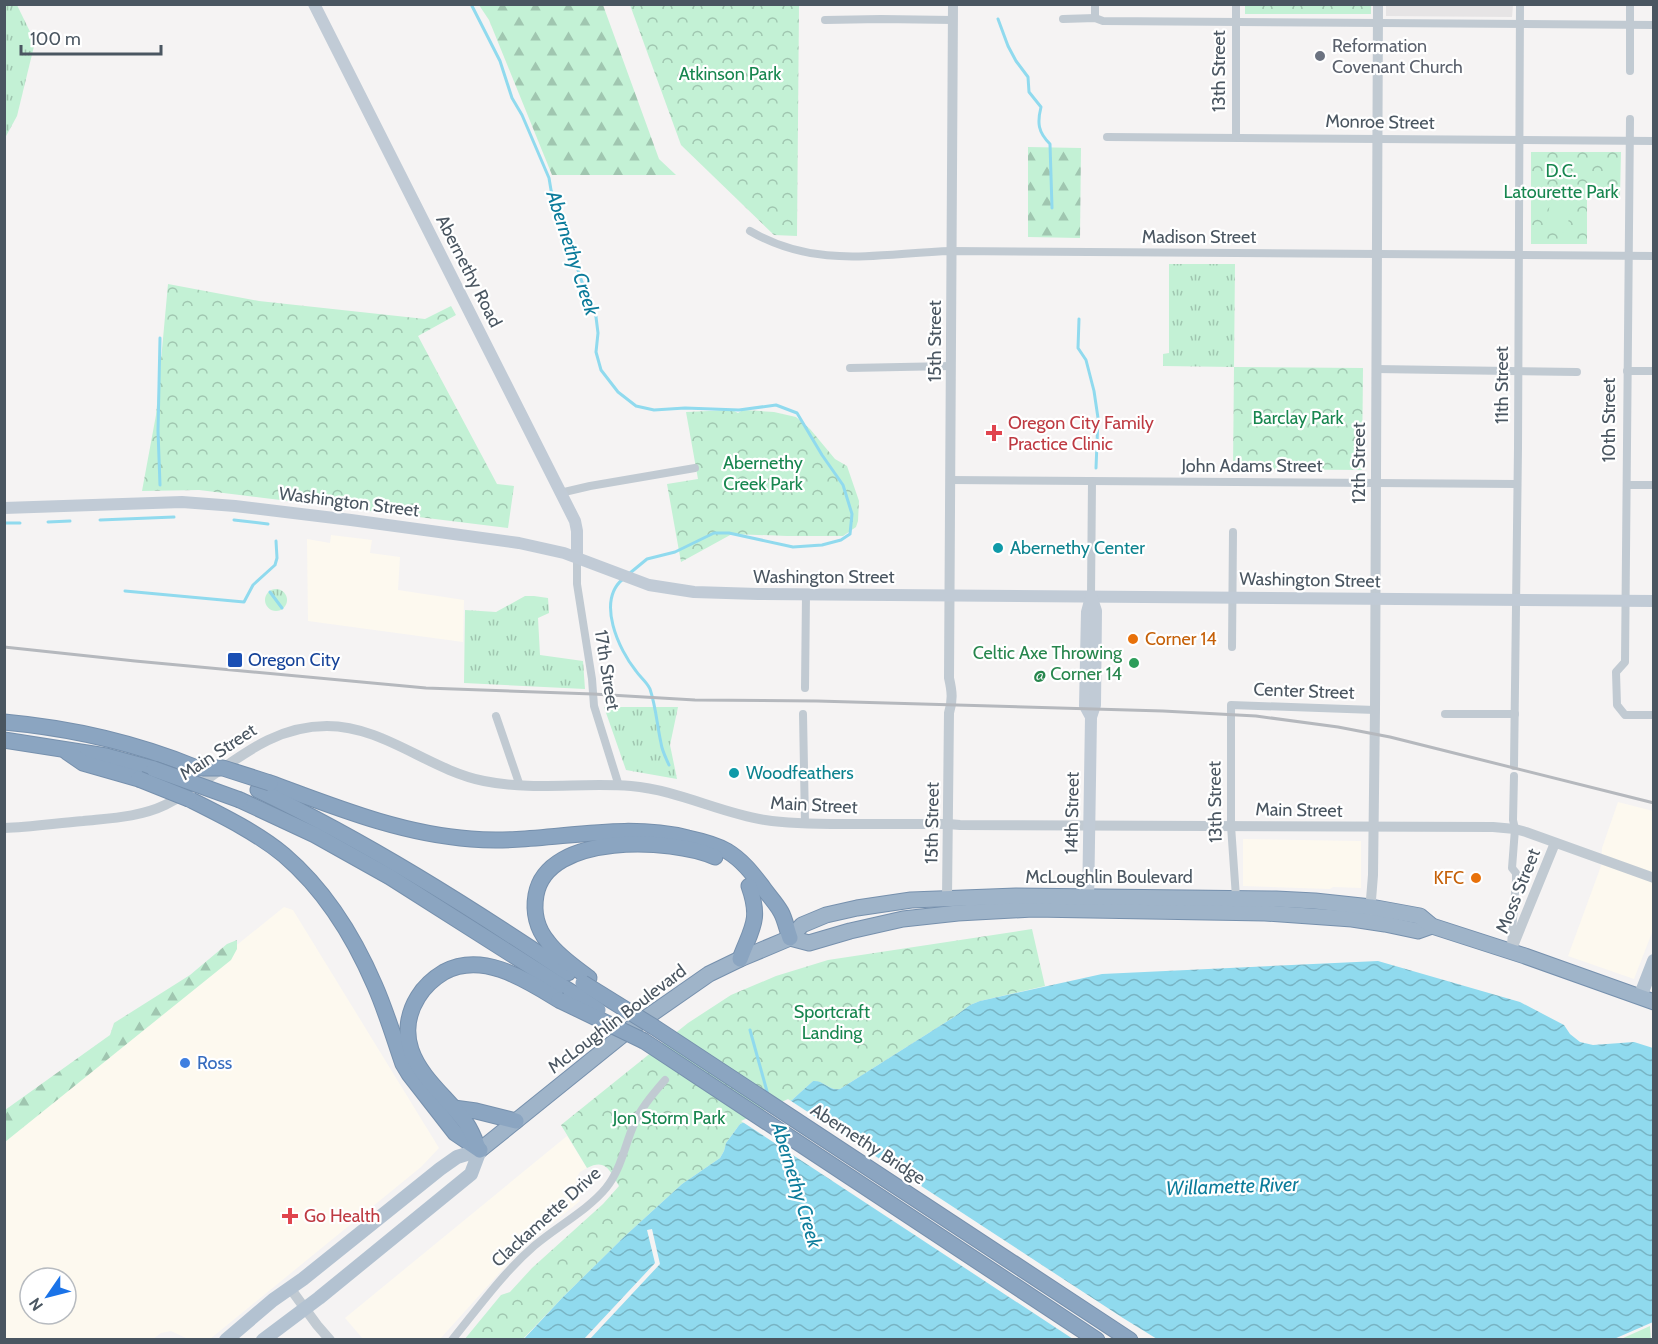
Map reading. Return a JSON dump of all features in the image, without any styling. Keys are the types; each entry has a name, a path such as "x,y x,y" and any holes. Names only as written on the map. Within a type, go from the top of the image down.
{"highway":[{"path":"4,722 62,730 144,748 197,768 381,822 436,835 488,840 607,831 648,831 704,842 727,851 753,874 782,914 790,938"},
{"path":"4,740 105,756 154,769 240,800 298,826 390,877 576,988"},
{"path":"62,748 83,763 139,779 217,813 282,854 306,876 336,912 370,973 403,1064 409,1074 455,1133 480,1150"},
{"path":"264,786 479,914 576,988"},
{"path":"576,988 561,957 539,928 534,903 542,878 562,860 603,847 650,844 713,855 728,864 749,886 790,938"},
{"path":"740,959 755,922 754,901 749,886"},
{"name":"McLoughlin Boulevard","path":"480,1150 644,1019 709,974 790,938 802,925 826,915 911,900 1016,896 1088,903 1265,913 1420,916 1432,926 1647,999"},
{"name":"McLoughlin Boulevard","path":"790,938 809,943 877,924 958,913 1088,903 1236,897 1315,901 1370,914"},
{"path":"480,1150 468,1125 418,1065 411,1048 408,1029 414,1003 424,988 439,975 458,967 475,965 576,988"},
{"name":"Abernethy Bridge","path":"576,988 654,1027 1130,1340"},
{"name":"Abernethy Bridge","path":"576,988 644,1041 1096,1340"},
{"path":"454,1108 516,1121"}],"main road":[{"name":"Abernethy Road","path":"314,4 577,526 577,557"},
{"name":"Washington Street","path":"4,508 182,502 351,520 555,550 641,583 685,591 758,594 1653,601"},
{"name":"14th Street","path":"1088,903 1091,717 1085,706 1087,612 1091,596"},
{"path":"1647,999 1653,961"},
{"name":"McLoughlin Boulevard","path":"226,1340 273,1300 440,1169 457,1157 480,1150"},
{"name":"McLoughlin Boulevard","path":"263,1340 319,1298 471,1174 480,1150"}],"street":[{"name":"15th Street","path":"947,898 949,713 953,701 949,678 949,595 953,4"},
{"path":"1095,4 1095,18"},
{"name":"13th Street","path":"1236,4 1236,137"},
{"name":"12th Street","path":"1370,914 1374,827 1378,4"},
{"name":"11th Street","path":"1514,766 1520,4"},
{"path":"1630,4 1630,71"},
{"path":"1063,20 1095,18 1103,21 1653,25"},
{"path":"825,21 953,20"},
{"name":"10th Street","path":"1630,118 1625,662 1616,672 1617,705 1625,715 1653,715"},
{"name":"Monroe Street","path":"1107,137 1653,141"},
{"name":"Madison Street","path":"750,231 769,242 821,255 884,256 951,251 1653,256"},
{"path":"850,368 951,366"},
{"path":"1376,369 1577,372"},
{"path":"1628,371 1653,371"},
{"path":"560,493 695,468"},
{"name":"John Adams Street","path":"950,480 1517,484"},
{"name":"14th Street","path":"1091,596 1092,481"},
{"path":"1627,485 1653,485"},
{"path":"1232,647 1233,532"},
{"name":"17th Street","path":"577,557 577,584 594,706 619,786"},
{"path":"805,688 806,594"},
{"name":"13th Street","path":"1231,705 1231,825 1236,897"},
{"name":"Center Street","path":"1231,705 1375,710"},
{"path":"803,714 805,823"},
{"path":"1445,714 1515,714"},
{"path":"496,716 520,786"},
{"name":"Main Street","path":"4,828 114,818 145,812 165,805 182,795 266,740 307,727 340,726 381,737 464,776 495,783 520,786 619,786 660,791 768,821 1090,826 1493,827 1515,830 1653,878"},
{"path":"1511,951 1516,880 1516,873 1512,868 1515,830 1513,820 1514,776"},
{"name":"Moss Street","path":"1511,951 1555,843"},
{"name":"Clackamette Drive","path":"452,1340 523,1256 604,1191 615,1175 637,1118 647,1101 665,1080"},
{"path":"290,1288 330,1340"}],"shaded area":[{"path":"1386,5 1513,5 1512,17 1386,16"},
{"path":"331,535 372,540 370,553 400,557 398,590 464,600 463,642 308,621 307,539 330,543"},
{"path":"1618,802 1653,811 1653,930 1634,979 1568,956 1601,866 1602,848"},
{"path":"1243,839 1361,841 1361,888 1243,886"},
{"path":"284,907 293,910 439,1148 421,1167 210,1339 188,1339 171,1331 161,1333 153,1339 5,1340 5,1132"},
{"path":"567,1136 587,1168 580,1172 576,1179 575,1191 580,1201 522,1248 440,1339 363,1339 345,1318"}],"green space":[{"path":"5,4 17,5 35,42 17,116 5,138"},
{"path":"479,5 603,5 659,159 676,175 552,175 489,20"},
{"name":"Atkinson Park","path":"630,5 799,5 797,236 774,235 681,145"},
{"path":"1245,5 1371,5 1371,14 1245,14"},
{"path":"1028,147 1081,148 1080,238 1028,237"},
{"name":"D.C. Latourette Park","path":"1531,152 1621,152 1620,196 1587,196 1587,244 1531,244"},
{"path":"1552,194 1573,198 1566,233 1545,229"},
{"path":"1169,264 1235,264 1234,367 1163,366 1163,354 1169,353"},
{"path":"168,284 259,301 425,319 451,306 456,315 418,336 497,484 514,486 508,528 199,490 142,491 156,415"},
{"name":"Barclay Park","path":"1234,367 1363,368 1362,470 1233,469"},
{"name":"Abernethy Creek Park","path":"732,410 738,413 743,410 774,412 796,417 810,429 835,459 847,466 859,501 856,527 843,536 732,534 681,562 667,484 698,479 686,412"},
{"path":"276,589 284,592 287,600 284,608 276,611 268,608 265,600 268,592"},
{"path":"525,596 548,598 549,613 538,618 540,655 583,661 585,689 464,683 465,610 496,612"},
{"path":"604,707 678,707 670,745 677,779 626,770"},
{"path":"1032,929 1045,986 970,1005 840,1089 833,1089 813,1081 792,1100 740,1124 726,1143 720,1158 682,1184 625,1236 523,1339 464,1340 501,1295 510,1292 532,1268 603,1204 619,1186 610,1171 603,1165 593,1165 587,1168 561,1125 688,1023 731,995 776,976 828,960"},
{"path":"237,940 237,949 231,960 5,1142 5,1110 110,1035 114,1023 190,975 227,944"},
{"path":"1650,1326 1651,1339 1621,1339"}],"water":[{"name":"Willamette River","path":"1378,961 1520,1002 1564,1025 1580,1042 1593,1045 1634,1042 1653,1048 1653,1322 1614,1339 523,1340 625,1236 682,1184 720,1158 726,1143 740,1124 792,1100 813,1081 840,1089 970,1005 1102,974"}],"pier":[{"path":"788,1099 1157,1339 1073,1339 741,1121"},
{"path":"652,1229 660,1264 590,1339 584,1339 655,1263 647,1230"}],"waterway":[{"name":"Abernethy Creek","path":"471,4 500,61 512,98 522,115 549,178 582,282 595,309 598,333 596,352 601,370 618,392 636,406 654,410 685,408 739,410 776,405 797,413 843,485 852,514 850,534 841,540 822,545 793,547 729,533 714,533 675,552 647,559 630,573"},
{"path":"998,19 1008,46 1028,77 1029,92 1041,107 1040,127 1050,144 1052,208"},
{"path":"1079,319 1078,348 1086,360 1098,418 1096,468"},
{"path":"160,338 158,431 160,485"},
{"path":"100,520 174,517"},
{"path":"234,520 268,524"},
{"path":"48,522 70,521"},
{"path":"4,523 20,523"},
{"path":"125,591 244,602 253,585 275,565 276,541"},
{"name":"Abernethy Creek","path":"623,579 615,588 611,600 613,625 629,662 650,689 662,746 669,765"},
{"path":"270,592 282,608"},
{"name":"Abernethy Creek","path":"750,1030 768,1095"}],"railway":[{"path":"4,647 426,688 695,700 817,701 1163,711 1256,716 1338,727 1390,737 1654,803"}],"place":[{"name":"Reformation Covenant Church","path":"1320,56"},
{"name":"Oregon City Family Practice Clinic","path":"994,433"},
{"name":"Abernethy Center","path":"998,548"},
{"name":"Corner 14","path":"1133,639"},
{"name":"Oregon City","path":"235,660"},
{"name":"Celtic Axe Throwing @ Corner 14","path":"1134,663"},
{"name":"Woodfeathers","path":"734,773"},
{"name":"KFC","path":"1476,878"},
{"name":"Ross","path":"185,1063"},
{"name":"Go Health","path":"290,1216"}],"park label":[{"name":"Sportcraft Landing","path":"832,1022"},
{"name":"Jon Storm Park","path":"669,1118"}]}
